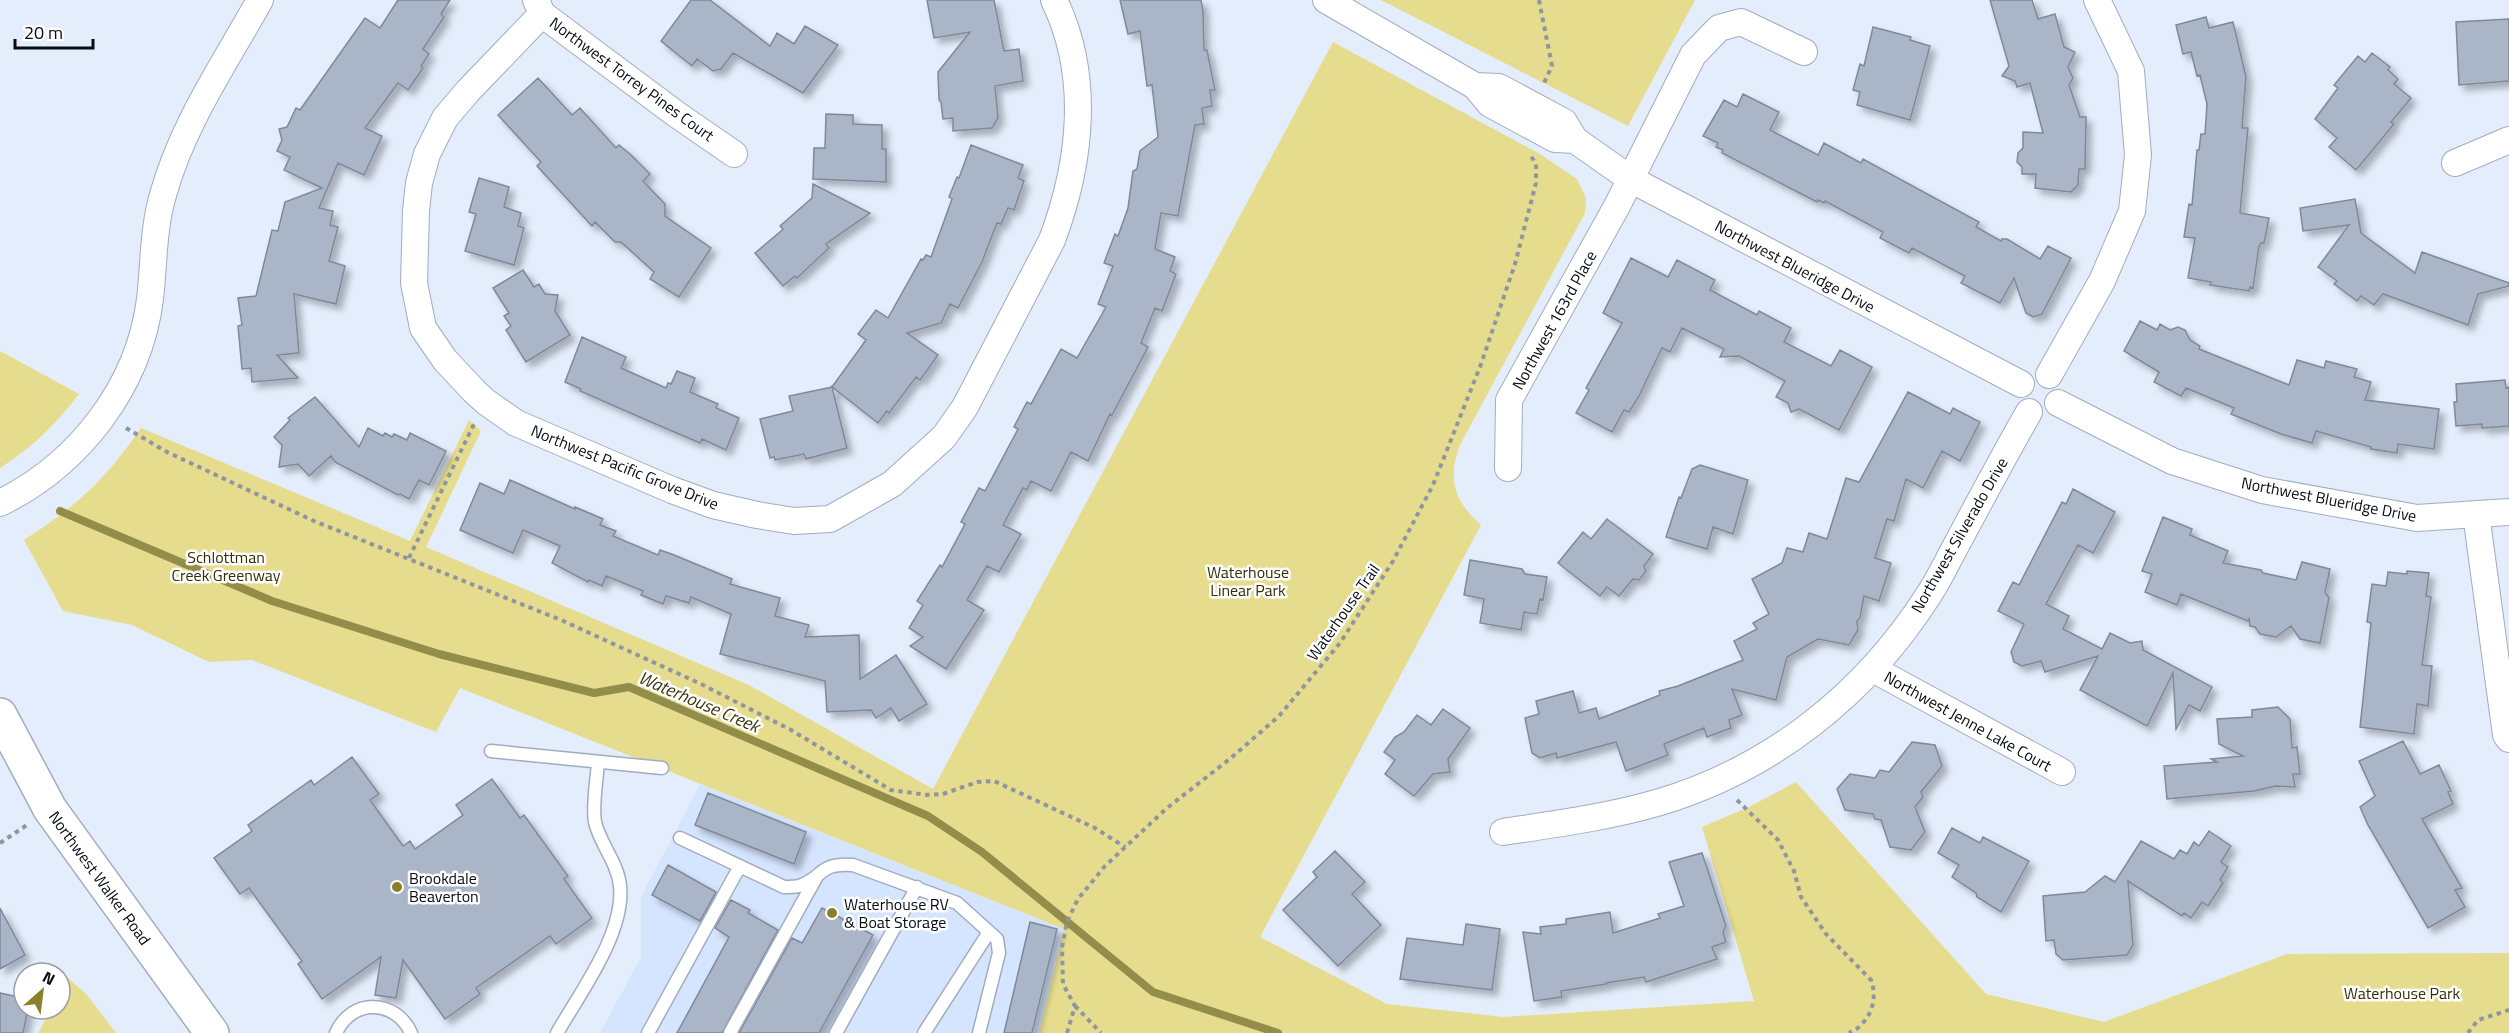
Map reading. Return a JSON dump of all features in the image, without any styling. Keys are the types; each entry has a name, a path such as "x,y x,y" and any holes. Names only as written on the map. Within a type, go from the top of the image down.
{"main road":[{"name":"Northwest Walker Road","path":"0,715 50,809 212,1033"}],"street":[{"path":"0,503 22,492 86,437 110,409 124,382 145,329 162,197 175,160 185,134 260,0"},
{"name":"Northwest Pacific Grove Drive","path":"539,7 445,118 426,154 418,183 414,283 423,328 445,360 486,402 516,423 672,490 713,505 794,521 830,519 892,484 944,437 965,407 1052,240 1062,213 1073,167 1079,121 1073,57 1064,22 1054,0"},
{"name":"Northwest Blueridge Drive","path":"1326,0 1475,86 1499,87 1564,122 1575,140 1632,180 2021,384"},
{"path":"2049,375 2102,281 2132,211 2138,155 2131,71 2097,0"},
{"name":"Northwest Torrey Pines Court","path":"539,7 676,114 734,154"},
{"name":"Northwest 163rd Place","path":"1508,468 1509,400 1632,180 1694,55 1719,28 1742,22 1804,52"},
{"path":"2455,163 2509,140"},
{"path":"2031,374 2049,375 2059,387 2058,403 2047,413 2029,412 2019,400 2021,384 2031,374"},
{"name":"Northwest Blueridge Drive","path":"2058,403 2172,461 2262,490 2417,518 2509,512"},
{"name":"Northwest Silverado Drive","path":"1503,832 1599,817 1661,802 1726,777 1784,745 1838,703 1874,669 1928,595 2029,412"},
{"path":"2476,514 2506,735 2509,739"},
{"name":"Northwest Jenne Lake Court","path":"1874,669 2062,772"}],"lane":[{"path":"491,751 662,768"},
{"path":"557,1033 606,948 621,903 620,885 595,821 598,762"},
{"path":"680,838 784,887 799,886 822,870 838,864 853,865 957,903 997,939 999,952 979,1033"},
{"path":"648,1033 740,866"},
{"path":"730,1033 822,870"},
{"path":"836,1033 917,887"},
{"path":"924,1033 989,932"},
{"path":"336,1033 339,1024 348,1015 360,1008 374,1006 387,1008 398,1014 411,1033"}],"path":[{"path":"1539,0 1552,66 1543,86"},
{"name":"Waterhouse Trail","path":"1101,1033 1075,1006 1063,984 1062,947 1067,922 1075,906 1105,866 1167,808 1231,758 1279,716 1340,643 1394,561 1434,485 1480,368 1515,264 1536,183 1536,165 1525,152"},
{"path":"410,558 486,402"},
{"path":"130,430 168,452 314,521 561,620 701,684 791,730 891,790 927,795 943,794 977,782 994,781 1095,828 1125,847"},
{"path":"1726,777 1738,801 1778,840 1794,871 1801,897 1826,934 1871,980 1875,989 1873,1008 1860,1027 1850,1033"},
{"path":"1067,1033 1075,1006"},
{"path":"2468,1033 2478,1020 2509,1010"}],"shaded area":[{"name":"Waterhouse RV & Boat Storage","path":"700,784 1064,929 1039,1033 600,1033 641,957 641,897"}],"green space":[{"path":"1381,0 1695,0 1628,126"},
{"path":"1333,42 1540,154 1577,179 1586,198 1585,213 1460,445 1456,457 1454,479 1459,498 1464,507 1481,525 1260,937 1387,1004 1503,1017 1754,1001 1702,827 1749,807 1796,782 1986,994 2104,1022 2287,954 2509,953 2509,1033 1039,1033 1064,929 460,688 436,732 252,660 209,662 132,625 63,611 24,540 89,491 115,463 141,428 410,541 469,420 481,431 426,547 749,685 933,789"},
{"path":"0,351 79,394 43,434 0,468"},
{"path":"72,982 87,995 116,1033 38,1033 44,1021 72,1021"}],"building":[{"path":"398,0 450,0 441,14 444,17 423,49 429,54 421,66 423,68 408,90 398,83 365,128 382,136 364,175 338,163 319,208 333,211 330,225 338,227 329,261 345,266 336,304 294,294 299,353 277,355 298,378 252,382 251,368 242,369 238,326 242,325 238,298 256,296 272,230 278,231 285,202 322,188 284,170 290,157 277,151 282,140 279,129 287,127 296,108 300,110 365,18 380,28"},
{"path":"691,0 710,0 770,46 777,33 794,44 805,26 838,45 803,93 733,53 721,69 713,71 697,59 692,66 661,41"},
{"path":"927,0 994,0 1004,51 1019,49 1023,81 995,86 998,118 992,128 953,131 953,118 943,119 939,100 938,72 970,32 934,38"},
{"path":"1120,0 1201,0 1204,50 1207,50 1215,90 1210,90 1212,106 1202,108 1204,124 1195,125 1178,216 1161,213 1155,249 1175,257 1170,271 1176,274 1162,311 1155,308 1141,343 1148,347 1112,415 1110,414 1088,461 1071,452 1051,491 1031,481 1027,490 1023,488 1003,525 1021,534 999,572 987,566 967,600 984,610 946,669 910,646 923,637 909,628 923,605 917,601 940,565 942,567 965,524 961,522 979,488 985,491 1018,429 1014,427 1027,402 1031,404 1061,349 1077,358 1106,307 1098,304 1113,266 1104,263 1115,234 1118,236 1128,208 1133,171 1137,169 1140,151 1158,137 1152,85 1147,86 1140,31 1128,34"},
{"path":"1990,0 2032,0 2038,19 2055,14 2064,47 2075,52 2068,67 2073,78 2069,85 2080,117 2086,117 2085,169 2079,169 2078,185 2071,192 2035,188 2036,174 2022,174 2022,167 2017,162 2018,153 2023,148 2023,132 2043,133 2030,83 2017,87 2015,81 2002,76 2009,66"},
{"path":"2206,17 2209,28 2233,22 2246,77 2242,128 2248,128 2240,213 2269,218 2264,243 2259,246 2253,288 2250,287 2249,291 2210,285 2211,282 2188,278 2195,238 2184,237 2189,204 2192,205 2197,150 2199,150 2201,134 2205,134 2207,104 2200,75 2197,76 2191,52 2183,54 2176,25"},
{"path":"2509,19 2509,81 2459,85 2456,22"},
{"path":"1873,27 1911,37 1910,40 1930,46 1910,120 1857,105 1860,92 1853,90 1860,64 1864,66"},
{"path":"2372,53 2390,67 2388,70 2398,79 2394,84 2411,98 2391,122 2394,124 2356,170 2329,147 2337,138 2315,119 2338,88 2334,85 2358,56 2365,62"},
{"path":"538,78 572,115 580,108 616,148 619,145 630,154 650,174 643,181 665,204 665,216 711,248 679,297 650,279 654,272 621,242 615,242 595,222 592,226 537,166 541,162 498,115"},
{"path":"1743,94 1779,112 1770,130 1818,155 1824,143 1861,163 1863,159 1979,222 1976,227 2001,241 2007,239 2040,259 2048,246 2071,258 2042,314 2033,317 2026,313 2014,278 2000,303 1961,283 1965,276 1912,248 1909,253 1880,238 1883,232 1825,201 1824,203 1818,200 1817,202 1722,153 1723,150 1716,147 1718,143 1703,136 1724,100 1737,107"},
{"path":"826,114 853,115 853,124 882,125 882,149 886,149 886,182 813,179 814,148 825,148"},
{"path":"971,145 1023,165 1018,178 1024,181 1014,210 1008,208 1001,224 997,223 982,262 958,308 950,304 941,323 907,333 938,355 920,380 916,377 889,413 887,411 878,423 832,387 866,340 858,334 876,310 888,318 921,259 923,260 926,255 931,257 952,199 949,197 957,177 959,178"},
{"path":"479,178 509,187 504,207 521,213 518,226 524,228 514,265 465,251 476,214 469,212"},
{"path":"813,184 870,213 826,244 829,248 797,278 795,276 783,286 755,253 781,231 783,229 780,226 812,198"},
{"path":"2355,199 2361,233 2415,273 2422,252 2509,283 2509,286 2478,294 2468,325 2383,294 2374,305 2361,296 2357,301 2334,284 2337,281 2318,267 2349,225 2303,231 2300,208"},
{"path":"1631,258 1668,277 1677,260 1715,280 1710,290 1757,315 1759,311 1791,328 1784,342 1831,366 1840,350 1872,367 1839,430 1799,409 1791,412 1788,403 1776,397 1785,381 1739,356 1720,357 1724,349 1682,328 1670,352 1662,348 1639,396 1629,412 1624,410 1612,432 1576,413 1589,390 1586,388 1622,323 1603,313"},
{"path":"523,270 534,287 539,284 545,294 558,295 555,311 570,335 526,362 506,330 511,326 504,316 509,313 493,288"},
{"path":"2140,321 2157,330 2160,324 2170,330 2178,327 2185,330 2190,340 2200,346 2199,349 2289,385 2297,360 2324,368 2326,361 2357,369 2354,377 2371,382 2365,400 2439,409 2434,449 2398,444 2397,453 2371,449 2371,447 2316,431 2312,443 2281,434 2231,414 2234,408 2186,388 2181,396 2154,382 2159,372 2124,351"},
{"path":"582,337 626,357 621,368 666,388 668,383 671,384 677,371 695,378 690,392 718,404 716,408 739,418 726,450 702,439 700,443 580,391 581,389 565,382"},
{"path":"2505,380 2506,388 2509,387 2509,426 2482,428 2482,424 2456,426 2454,402 2457,402 2456,384"},
{"path":"832,387 847,448 806,459 804,454 775,460 774,457 770,458 760,419 793,411 789,396"},
{"path":"1908,392 1950,414 1953,408 1980,422 1960,461 1942,451 1923,488 1906,479 1894,521 1887,519 1875,558 1891,563 1879,601 1864,596 1860,618 1857,621 1858,630 1849,645 1818,639 1787,657 1776,700 1732,689 1742,715 1729,720 1731,728 1707,737 1704,728 1664,744 1668,755 1626,771 1616,742 1557,758 1556,753 1540,758 1532,753 1525,718 1539,714 1536,701 1573,691 1579,713 1596,708 1599,719 1660,695 1659,691 1678,686 1743,660 1734,641 1757,629 1753,623 1769,614 1752,579 1782,563 1787,548 1803,552 1809,533 1827,539 1846,478 1859,482"},
{"path":"315,397 359,447 368,428 383,436 385,433 392,437 394,434 407,440 410,433 446,451 429,485 419,480 409,499 335,462 331,456 309,476 298,464 279,467 282,445 274,437 290,420 288,418"},
{"path":"1700,465 1748,480 1733,534 1713,527 1707,549 1666,537 1679,497 1681,498 1692,469"},
{"path":"510,480 603,519 600,525 616,531 613,536 658,555 660,550 674,555 732,579 730,584 780,598 775,616 809,625 805,637 859,635 860,679 896,655 927,704 899,721 891,708 876,718 871,710 827,712 825,681 720,654 731,614 691,597 689,603 666,596 663,604 641,595 643,591 606,576 602,586 589,580 588,582 552,563 560,546 523,530 513,553 460,530 480,483 504,494"},
{"path":"2073,489 2115,512 2093,553 2078,545 2046,604 2069,616 2063,629 2102,649 2110,633 2130,643 2142,641 2143,650 2212,687 2200,711 2189,705 2176,729 2173,673 2147,726 2080,690 2098,656 2045,672 2041,661 2022,666 2014,662 2011,652 2024,624 1998,611 2013,582 2019,585 2062,502 2066,504"},
{"path":"2163,517 2192,529 2190,535 2228,551 2223,563 2261,570 2263,573 2296,580 2302,562 2330,569 2325,592 2329,598 2320,643 2300,639 2291,626 2276,637 2260,634 2255,627 2250,626 2249,618 2248,621 2181,594 2177,605 2145,592 2152,574 2142,571"},
{"path":"1607,519 1653,554 1644,566 1646,571 1639,580 1633,579 1619,596 1607,587 1600,596 1558,563 1583,532 1591,539"},
{"path":"1470,560 1522,569 1525,574 1547,577 1543,600 1540,599 1537,614 1524,612 1521,630 1480,623 1484,599 1464,595"},
{"path":"2407,571 2429,573 2426,596 2431,597 2422,665 2432,666 2428,706 2417,704 2414,734 2360,727 2371,623 2367,622 2372,584 2386,586 2388,572 2407,574"},
{"path":"2278,707 2290,719 2292,748 2297,747 2300,774 2293,774 2295,787 2276,786 2254,791 2167,799 2164,766 2217,762 2211,759 2243,756 2219,744 2217,719 2252,717 2252,710"},
{"path":"1443,709 1470,728 1448,759 1450,772 1433,774 1414,796 1385,774 1395,760 1384,752 1417,715 1431,725"},
{"path":"2403,741 2420,774 2439,765 2451,791 2448,792 2453,804 2422,819 2462,888 2455,890 2465,907 2428,928 2368,825 2360,807 2375,796 2359,761"},
{"path":"1912,742 1935,745 1942,766 1921,792 1923,797 1915,807 1925,832 1911,850 1890,847 1881,820 1875,819 1873,814 1845,810 1837,789 1850,774 1875,778 1880,770 1889,772"},
{"name":"Brookdale Beaverton","path":"352,757 379,794 370,800 403,846 410,841 415,849 463,815 456,805 492,779 520,818 524,815 568,876 564,879 592,918 556,944 550,936 476,988 480,994 445,1019 403,960 396,998 375,995 381,957 322,999 298,964 302,961 249,888 240,894 214,858 252,831 248,825 311,780 314,785"},
{"path":"708,793 806,832 794,864 695,825"},
{"path":"1952,828 1980,843 1983,837 2029,861 2001,912 1952,877 1959,865 1938,853"},
{"path":"2209,831 2231,846 2221,862 2228,867 2220,880 2223,883 2208,906 2202,902 2191,918 2184,913 2182,916 2128,881 2133,945 2127,955 2063,960 2056,954 2054,940 2046,941 2043,896 2085,892 2105,876 2115,882 2141,841 2174,859 2180,850 2187,854 2194,842 2199,846"},
{"path":"1335,851 1365,882 1352,894 1381,925 1338,966 1283,910 1317,877 1313,872"},
{"path":"1702,853 1726,926 1723,932 1726,942 1712,947 1717,959 1646,982 1644,977 1606,983 1561,991 1562,997 1534,1001 1523,932 1541,934 1540,927 1566,924 1566,919 1610,912 1613,933 1660,918 1658,914 1684,906 1669,862"},
{"path":"668,865 716,892 700,921 652,895"},
{"path":"731,900 750,910 748,913 778,930 722,1033 677,1033 729,937 715,928"},
{"path":"0,908 25,955 0,969"},
{"path":"822,908 873,935 819,1033 739,1033 792,938 802,943"},
{"path":"1030,922 1057,929 1032,1033 1004,1033"},
{"path":"1466,924 1500,929 1492,990 1400,979 1407,938 1463,945"},
{"path":"0,993 12,996 12,1021 26,1021 23,1033 0,1033"}],"waterway":[{"name":"Waterhouse Creek","path":"60,511 272,601 439,654 594,693 629,687 928,816 982,852 1153,992 1278,1033"}],"place":[{"name":"Brookdale Beaverton","path":"397,887"},
{"name":"Waterhouse RV & Boat Storage","path":"832,913"}],"park label":[{"name":"Schlottman Creek Greenway","path":"226,566"},
{"name":"Waterhouse Linear Park","path":"1248,581"},
{"name":"Waterhouse Park","path":"2402,993"}]}
